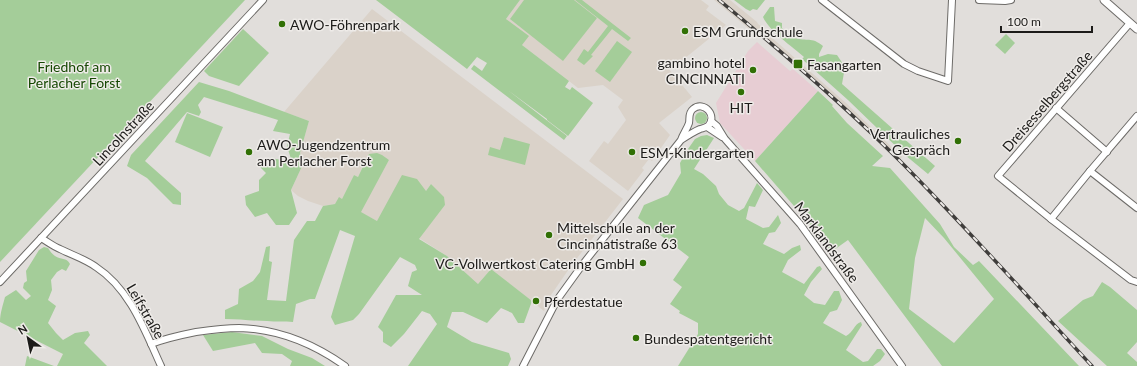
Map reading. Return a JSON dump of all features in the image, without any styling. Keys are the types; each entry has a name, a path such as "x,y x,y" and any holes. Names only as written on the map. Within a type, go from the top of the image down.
{"street":[{"name":"Lincolnstraße","path":"0,282 263,0"},
{"path":"822,0 904,64 918,71 948,81 952,0"},
{"path":"979,0 1011,0"},
{"path":"1104,0 1137,29"},
{"name":"Dreisesselbergstraße","path":"1051,219 998,176 1130,23"},
{"path":"680,140 690,134 700,129 709,124 712,118 710,112 706,108 701,107 692,111 689,116 693,126 700,129"},
{"path":"1056,108 1107,152"},
{"path":"1137,116 1135,124 1090,171 1051,219 1131,280 1137,282"},
{"path":"523,366 557,300 587,258 680,140 690,121"},
{"name":"Marklandstraße","path":"709,124 716,126 725,139 800,224 902,366"},
{"path":"1090,171 1137,208"},
{"name":"Leifstraße","path":"41,238 59,249 75,255 96,267 115,283 132,305 162,366"},
{"path":"151,344 170,338 205,331 238,328 253,329 280,334 299,340 316,348 345,366"}],"shaded area":[{"path":"520,0 701,0 709,6 706,10 726,25 679,63 677,60 668,68 692,97 659,123 670,135 652,161 649,159 642,168 644,170 628,191 589,161 604,141 608,144 626,120 618,107 623,100 603,85 578,88 522,45 506,19"},
{"path":"714,0 730,0 757,22 762,27 761,28 846,103 902,157 898,161 842,107 800,70 757,33 755,35"},
{"path":"372,9 623,199 571,266 551,295 544,311 491,269 478,284 447,256 419,238 445,205 431,184 426,191 377,221 360,212 389,160 369,154 358,177 354,175 342,199 335,204 323,206 298,196 291,190 304,162 300,153 309,121 284,112"},
{"path":"757,42 790,71 793,69 818,91 755,161 720,123 716,103 748,51"}],"green space":[{"name":"Friedhof am Perlacher Forst","path":"0,0 245,0 0,262"},
{"path":"376,0 520,0 506,19 529,36 522,45 569,81 565,87 570,90 572,87 593,103 568,136 505,88 567,136 564,140 471,69 474,65 482,71 487,63 477,57 467,69"},
{"path":"524,0 574,0 597,18 563,61 510,19"},
{"path":"575,0 582,0 631,38 628,41 612,29 591,55 593,56 584,65 577,60 584,49 588,52 608,26"},
{"path":"734,0 765,0 757,10 753,9 750,11"},
{"path":"770,7 774,7 775,21 782,23 782,28 791,36 799,39 812,40 823,46 819,57 828,54 837,55 845,67 842,84 935,166 928,174 905,155 848,100 802,59 804,57 770,28 763,17"},
{"path":"243,29 269,53 239,86 209,76 204,71"},
{"path":"1006,34 1015,43 1005,54 995,45"},
{"path":"617,41 632,52 610,82 595,71"},
{"path":"199,82 229,91 309,121 300,153 304,162 291,190 297,213 289,225 276,225 267,213 255,217 246,205 245,196 259,191 259,180 266,173 260,167 269,158 283,160 291,159 287,146 290,134 273,131 278,120 204,97 198,105 201,112 199,116 187,112 145,161 181,193 181,205 173,204 147,178 127,166 131,155"},
{"path":"818,91 833,105 832,106 847,123 883,156 872,166 890,168 940,224 954,247 973,265 979,261 1079,366 942,366 848,240 831,252 807,221 755,161","holes":["925,218 944,238 994,299 954,343 909,309 915,258"]},
{"path":"699,112 703,112 707,118 703,124 699,124 695,120 695,116"},
{"path":"187,113 223,127 210,157 175,142"},
{"path":"707,135 714,138 694,169 703,174 716,186 719,194 728,205 739,211 744,208 757,183 763,190 755,207 749,206 746,219 763,228 769,227 778,215 781,223 775,232 769,233 763,244 784,254 792,248 800,245 801,250 788,260 782,272 804,284 817,267 820,266 822,269 811,282 804,295 814,303 825,305 834,291 839,291 842,300 837,310 830,312 823,323 846,336 861,322 862,325 846,350 863,362 868,361 877,349 881,349 885,354 880,361 873,366 678,366 698,334 698,323 679,313 680,311 670,304 682,287 673,280 689,257 638,218 644,205 668,195 681,173 680,163 688,149 695,139"},
{"path":"504,137 530,144 525,165 488,155 490,147 500,150"},
{"path":"377,153 389,160 361,212 377,221 402,175 417,179 426,191 431,184 444,197 445,205 419,239 447,256 478,284 491,269 532,301 524,323 518,323 512,313 501,308 487,323 463,312 452,312 447,327 472,342 509,353 511,359 508,366 408,366 437,324 430,314 422,311 404,334 391,347 383,342 383,332 378,327 396,295 422,295 408,286 412,272 417,270 415,265 400,257 359,314 353,320 335,325 331,317 355,236 340,230 315,299 310,299 296,304 293,322 225,319 225,310 238,304 239,289 253,281 260,272 266,247 270,246 269,261 272,262 267,300 286,301 294,240 307,221 315,221 323,206 335,204 339,197 342,199 354,175 358,177 369,154"},
{"path":"44,247 48,248 55,256 67,260 70,264 66,271 62,269 57,272 51,280 52,290 48,300 56,306 48,323 63,340 75,333 88,331 90,335 84,343 107,366 57,366 63,354 0,322 5,297 16,290 26,300 31,296 23,288 24,283 27,281 26,271 39,250"},
{"path":"1102,282 1137,310 1137,342 1127,353 1137,362 1137,366 1107,366 1058,321 1083,300 1093,296"},
{"path":"232,332 262,336 288,349 312,358 325,366 290,366 292,361 282,354 262,353 255,343 213,351 203,335"},
{"path":"27,356 54,366 25,366"}],"railway":[{"path":"719,0 811,78 900,161 973,237 1092,366"}],"place":[{"name":"AWO-Föhrenpark","path":"282,24"},
{"name":"ESM Grundschule","path":"685,31"},
{"name":"Fasangarten","path":"798,64"},
{"name":"gambino hotel CINCINNATI","path":"753,70"},
{"name":"HIT","path":"741,92"},
{"name":"Vertrauliches Gespräch","path":"958,141"},
{"name":"AWO-Jugendzentrum am Perlacher Forst","path":"249,152"},
{"name":"ESM-Kindergarten","path":"632,152"},
{"name":"Mittelschule an der Cincinnatistraße 63","path":"549,235"},
{"name":"VC-Vollwertkost Catering GmbH","path":"643,263"},
{"name":"Pferdestatue","path":"536,301"},
{"name":"Bundespatentgericht","path":"636,338"}]}
